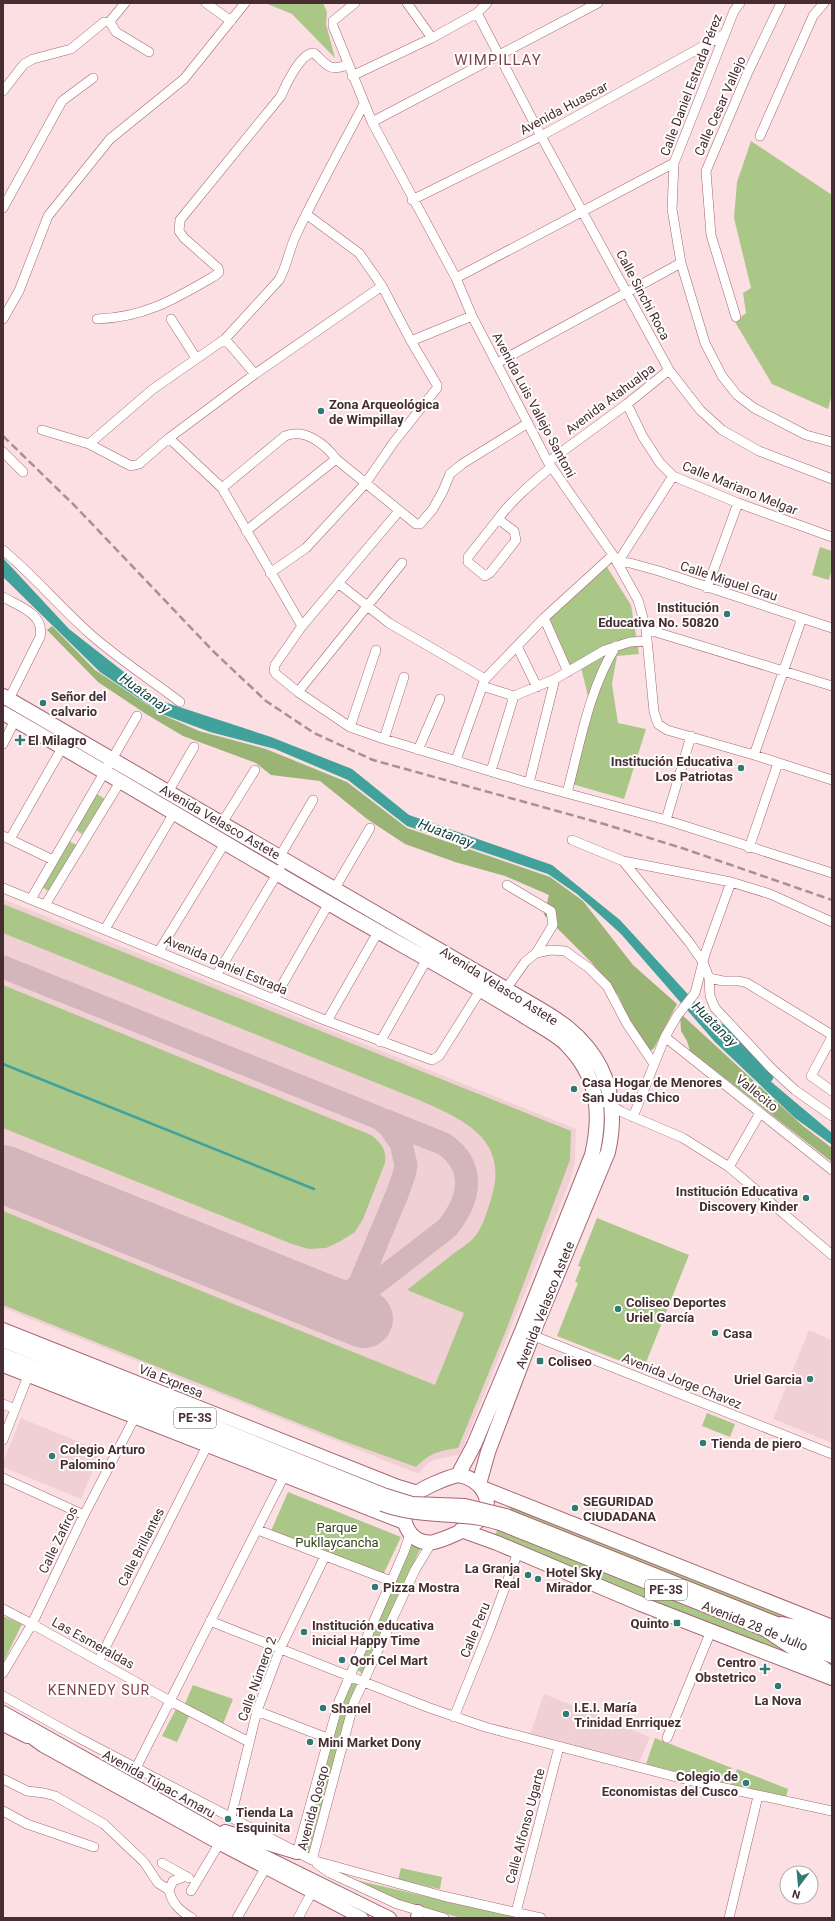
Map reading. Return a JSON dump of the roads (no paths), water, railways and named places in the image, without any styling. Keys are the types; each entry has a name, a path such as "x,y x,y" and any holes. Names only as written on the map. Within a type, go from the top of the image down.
{"highway":[{"name":"Avenida Velasco Astete","path":"6,698 335,888 485,984 565,1042 578,1058 588,1075 597,1102 597,1132 592,1155 527,1333 488,1452 481,1486"},
{"name":"Avenida Velasco Astete","path":"9,717 427,959 485,984 506,989 568,1028 584,1044 600,1064 609,1085 612,1106 612,1136 608,1152 527,1333 474,1445 458,1475"},
{"path":"481,1486 485,1496 484,1511 478,1521 442,1540 432,1542 420,1540 407,1528 404,1511 407,1504 418,1492 450,1477 458,1475 473,1479 481,1486 832,1627"},
{"path":"461,1530 832,1678"},
{"path":"782,1624 832,1635"},
{"path":"765,1630 832,1674"}],"main road":[{"name":"Vía Expresa","path":"3,1329 398,1486 418,1492"},
{"name":"Vía Expresa","path":"3,1341 384,1500"},
{"name":"PE-3S","path":"3,1354 384,1500"},
{"name":"PE-3S","path":"3,1366 284,1476 407,1528"},
{"name":"Avenida 28 de Julio","path":"384,1500 412,1503 465,1505 782,1624 832,1645"},
{"name":"Avenida 28 de Julio","path":"503,1519 832,1657"},
{"path":"3,1705 24,1717 62,1745"},
{"name":"Avenida Túpac Amaru","path":"3,1712 221,1835 266,1867 359,1917"},
{"name":"Avenida Túpac Amaru","path":"3,1718 44,1746 390,1918"},
{"path":"3,1725 44,1746"},
{"path":"221,1835 297,1853"}],"street":[{"path":"125,3 111,20 113,28 116,32 149,52"},
{"path":"206,3 231,20"},
{"path":"3,319 19,291 48,216 110,138 184,79 245,3"},
{"name":"Avenida Luis Vallejo Santoni","path":"355,3 333,21 332,26 347,65 372,122 412,200 456,278 472,316 549,465 615,558 638,600 646,629 656,720 663,728 832,780"},
{"path":"407,3 432,38"},
{"path":"352,76 432,38 477,13 487,3"},
{"path":"372,122 598,3"},
{"name":"Calle Daniel Estrada Pérez","path":"740,3 734,11 674,163 672,209 681,263 705,344 722,376 737,395 754,408 806,435 832,442"},
{"name":"Calle Cesar Vallejo","path":"736,317 712,235 706,171 748,72 781,3"},
{"path":"760,136 813,16 824,3"},
{"name":"Calle Sinchi Roca","path":"477,13 541,136 583,211 626,294 669,370 700,410 722,430 759,451 832,479"},
{"path":"3,91 28,62 33,59 71,49 104,22"},
{"name":"Avenida Huascar","path":"412,200 541,136 725,34"},
{"path":"97,319 112,318 149,311 185,293 219,272 218,268 184,238 179,231 180,220 281,96 288,79 306,56 310,53 314,53 330,68 336,69 347,65"},
{"path":"3,208 62,101 93,78"},
{"path":"89,444 153,389 196,358 226,339 279,280 284,271 291,246 306,214 364,104"},
{"path":"456,278 674,163"},
{"path":"270,573 306,548 365,484 394,442 437,388 437,382 410,341 382,286 359,253 306,214"},
{"path":"497,363 681,263"},
{"path":"42,430 89,444 131,466 139,464 169,438 255,374 382,286"},
{"path":"410,341 472,316"},
{"path":"171,319 196,358"},
{"path":"226,339 255,374"},
{"name":"Avenida Atahualpa","path":"498,519 514,532 516,540 490,573 485,576 467,560 498,519 518,495 549,465 669,370"},
{"name":"Calle Mariano Melgar","path":"627,404 643,437 660,463 674,476 738,503 832,536"},
{"path":"222,488 285,436 290,434 302,435 320,442 336,459 365,484 398,511 416,524 420,524 432,509 443,491 450,474 462,464 528,423"},
{"path":"169,438 222,488 302,626"},
{"path":"3,452 23,472"},
{"path":"246,531 336,459"},
{"path":"456,760 483,682 544,618 615,558 674,476"},
{"path":"707,588 738,503"},
{"path":"398,511 302,626 274,668 276,674 298,692 350,727 418,750 567,794 666,820 749,848 832,872"},
{"path":"3,550 26,569 91,635 180,702"},
{"name":"Calle Miguel Grau","path":"615,558 832,628"},
{"path":"298,692 402,563"},
{"path":"338,584 389,623 483,682 514,696 555,679 616,646 630,642 647,641"},
{"path":"3,597 36,616 41,630 40,637 6,698"},
{"path":"544,618 568,672"},
{"path":"754,755 802,618"},
{"path":"646,629 832,686"},
{"path":"517,646 537,687"},
{"path":"567,794 593,699 605,665 616,646"},
{"path":"350,727 376,650"},
{"path":"384,739 404,677"},
{"path":"529,783 555,679"},
{"path":"491,771 514,696"},
{"path":"418,750 440,699"},
{"path":"31,900 137,716"},
{"path":"3,744 9,717"},
{"path":"666,820 691,736"},
{"path":"168,792 194,747"},
{"path":"53,860 7,837 62,748"},
{"path":"749,848 778,763"},
{"path":"222,823 255,770"},
{"path":"45,905 120,782"},
{"path":"216,976 278,874 283,858 313,800"},
{"path":"105,929 174,813"},
{"path":"335,888 370,828"},
{"path":"572,840 624,861 731,882 775,896 832,922"},
{"path":"159,951 225,843"},
{"path":"624,861 689,942 703,962 710,978 710,996 716,1008 772,1069 795,1090 832,1116"},
{"path":"633,1117 665,1037 676,1016 695,992 703,962 731,882"},
{"path":"506,989 524,962 536,953 553,925 551,911 507,885"},
{"name":"Avenida Daniel Estrada","path":"3,888 327,1021 380,1042 432,1060 439,1056 485,984"},
{"path":"274,999 329,903"},
{"path":"327,1021 378,932"},
{"path":"536,953 551,950 564,951 589,968 607,986 627,1024 654,1064"},
{"path":"380,1042 427,959"},
{"path":"710,978 723,981 739,981 747,983 832,1036 811,1076 832,1091"},
{"name":"Vallecito","path":"665,1037 832,1170"},
{"path":"597,1102 603,1102 633,1117 682,1138 729,1167 832,1255"},
{"path":"729,1167 760,1113"},
{"name":"Avenida Jorge Chavez","path":"527,1333 832,1454"},
{"path":"3,1440 28,1376"},
{"path":"3,1404 15,1409"},
{"name":"Calle Zafiros","path":"3,1673 32,1624 84,1515 135,1417"},
{"name":"Calle Brillantes","path":"99,1660 207,1446"},
{"path":"136,1768 210,1621 258,1530 284,1476"},
{"path":"3,1478 84,1515"},
{"name":"Avenida Qosqo","path":"297,1853 327,1738 339,1701 404,1552 407,1528"},
{"path":"258,1530 391,1581"},
{"name":"Avenida Qosqo","path":"312,1860 354,1702 362,1681 415,1570 432,1542"},
{"name":"Calle Peru","path":"454,1716 490,1628 518,1552"},
{"name":"Calle Número 2","path":"231,1817 257,1711 280,1649 325,1556"},
{"name":"Las Esmeraldas","path":"3,1609 99,1660 170,1701 249,1742"},
{"path":"210,1621 349,1676 485,1727 559,1747 758,1796 832,1812"},
{"path":"667,1738 711,1631"},
{"name":"Avenida Túpac Amaru","path":"3,1696 136,1768 312,1860"},
{"path":"257,1711 327,1738"},
{"name":"Calle Alfonso Ugarte","path":"516,1912 559,1747"},
{"path":"3,1779 27,1791 55,1796 104,1824 144,1862 158,1883 169,1890 174,1903 182,1912 192,1918"},
{"path":"730,1918 758,1796"},
{"path":"3,1811 27,1824 94,1847"},
{"path":"191,1891 221,1835"},
{"path":"312,1860 330,1873 418,1915 444,1918"},
{"path":"312,1860 413,1888 541,1918"},
{"path":"162,1863 197,1881"},
{"path":"237,1918 266,1867"},
{"path":"169,1890 173,1881 186,1876"},
{"path":"298,1918 312,1892"}],"water":[{"path":"3,558 69,629 161,701 271,737 352,769 409,815 552,865 620,920 739,1050 769,1080 832,1133 832,1145 795,1118 715,1042 621,934 577,894 548,874 407,826 348,780 275,749 210,732 162,714 100,672 3,577"}],"waterway":[{"name":"Huatanay","path":"720,1031 766,1076"},
{"path":"3,1064 314,1189"}],"railway":[{"path":"3,436 75,506 213,651 266,701 314,733 373,760 604,824 685,849 832,900"}],"place":[{"name":"Zona Arqueológica de Wimpillay","path":"321,411"},
{"name":"Institución Educativa No. 50820","path":"727,614"},
{"name":"Señor del calvario","path":"43,703"},
{"name":"El Milagro","path":"20,740"},
{"name":"Institución Educativa Los Patriotas","path":"741,768"},
{"name":"Casa Hogar de Menores San Judas Chico","path":"574,1089"},
{"name":"Institución Educativa Discovery Kinder","path":"806,1198"},
{"name":"Coliseo Deportes Uriel García","path":"618,1309"},
{"name":"Casa","path":"715,1333"},
{"name":"Coliseo","path":"540,1361"},
{"name":"Uriel Garcia","path":"810,1379"},
{"name":"Tienda de piero","path":"703,1443"},
{"name":"Colegio Arturo Palomino","path":"52,1456"},
{"name":"SEGURIDAD CIUDADANA","path":"575,1508"},
{"name":"La Granja Real","path":"528,1575"},
{"name":"Hotel Sky Mirador","path":"538,1579"},
{"name":"Pizza Mostra","path":"375,1587"},
{"name":"Quinto","path":"677,1623"},
{"name":"Institución educativa inicial Happy Time","path":"304,1632"},
{"name":"Qori Cel Mart","path":"342,1660"},
{"name":"Centro Obstetrico","path":"765,1669"},
{"name":"La Nova","path":"778,1686"},
{"name":"Shanel","path":"323,1708"},
{"name":"I.E.I. María Trinidad Enrriquez","path":"566,1714"},
{"name":"Mini Market Dony","path":"310,1742"},
{"name":"Colegio de Economistas del Cusco","path":"746,1783"},
{"name":"Tienda La Esquinita","path":"228,1819"}],"district":[{"name":"WIMPILLAY","path":"498,60"},
{"name":"KENNEDY SUR","path":"99,1690"}],"park label":[{"name":"Parque Pukllaycancha","path":"337,1534"}]}
